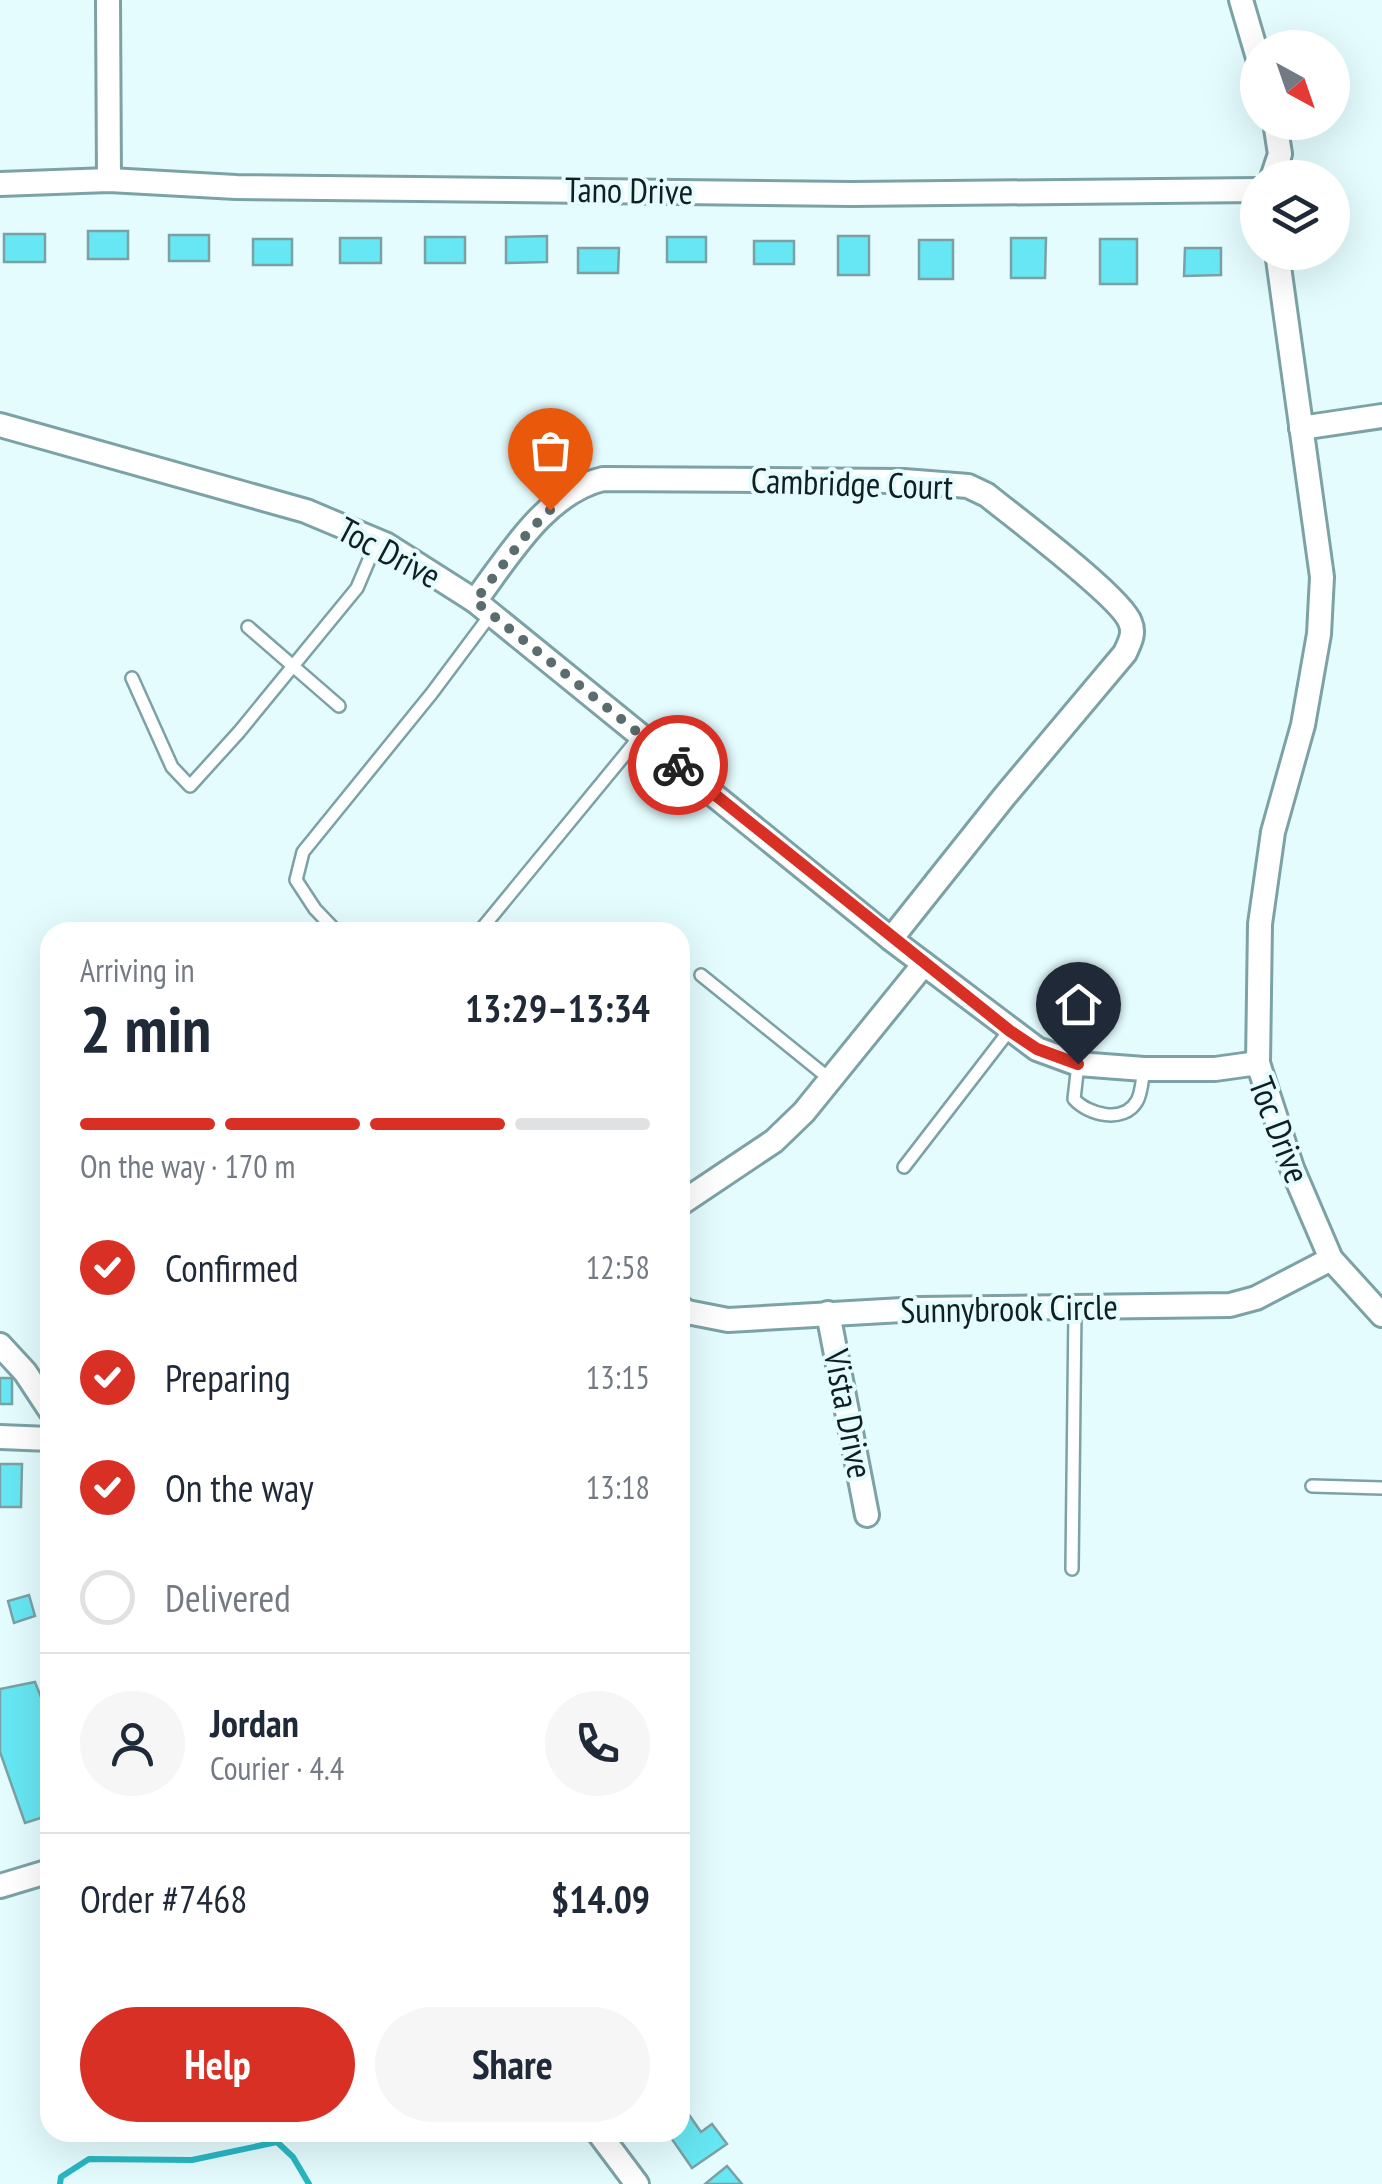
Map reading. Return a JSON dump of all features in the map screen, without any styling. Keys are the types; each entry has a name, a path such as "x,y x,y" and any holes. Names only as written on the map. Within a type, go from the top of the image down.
{"street":[{"path":"108,0 109,180"},
{"path":"1242,0 1250,30"},
{"name":"Tano Drive","path":"0,184 109,180 236,187 733,193 1240,190"},
{"path":"1258,1063 1260,924 1273,832 1303,725 1319,634 1322,578 1279,270"},
{"path":"1301,428 1382,416"},
{"name":"Toc Drive","path":"0,425 306,511 377,541 483,608 892,939 1037,1049 1078,1064 1144,1069 1215,1070 1258,1063 1292,1168 1331,1259"},
{"name":"Cambridge Court","path":"483,608 530,530 569,492 603,479 904,481 968,486 988,495 1110,597 1130,620 1132,635 1125,652 892,939"},
{"path":"690,1197 774,1142 831,1080 924,964"},
{"path":"1331,1259 1382,1315"},
{"name":"Sunnybrook Circle","path":"690,1313 728,1320 920,1309 1230,1305 1256,1298 1331,1259"},
{"name":"Vista Drive","path":"828,1313 867,1515"},
{"path":"0,1345 40,1395"},
{"path":"0,1437 40,1439"},
{"path":"2,1882 40,1872"},
{"path":"606,2142 637,2184"}],"lane":[{"path":"132,678 172,768 190,786 357,588 377,541"},
{"path":"327,922 296,880 304,852 432,693 483,608"},
{"path":"248,627 340,706"},
{"path":"488,922 641,735"},
{"path":"701,974 831,1080"},
{"path":"904,1166 1010,1031"},
{"path":"1078,1064 1074,1099 1093,1112 1114,1115 1133,1107 1144,1069"},
{"path":"1072,1569 1075,1309"},
{"path":"1312,1486 1382,1488"}],"building":[{"path":"88,231 128,231 128,259 88,259"},
{"path":"4,234 45,234 45,262 4,262"},
{"path":"169,235 209,235 209,261 169,261"},
{"path":"547,236 547,262 506,263 506,237"},
{"path":"838,236 869,236 869,275 838,275"},
{"path":"425,237 465,237 465,263 425,263"},
{"path":"667,237 706,237 706,262 667,262"},
{"path":"340,238 381,238 381,263 340,263"},
{"path":"1011,238 1046,238 1045,278 1011,278"},
{"path":"253,239 292,239 292,265 253,265"},
{"path":"1100,239 1137,239 1137,284 1100,284"},
{"path":"919,240 953,240 953,279 919,279"},
{"path":"754,241 794,241 794,264 754,264"},
{"path":"578,248 619,248 618,273 578,273"},
{"path":"1185,248 1221,248 1221,275 1184,276"},
{"path":"0,1378 12,1378 12,1404 0,1404"},
{"path":"0,1464 22,1464 21,1507 0,1507"},
{"path":"29,1595 35,1616 14,1623 8,1601"},
{"path":"35,1682 40,1695 40,1818 25,1823 0,1752 0,1689"},
{"path":"690,2116 701,2132 712,2124 727,2144 692,2168 674,2142 690,2142"},
{"path":"727,2166 742,2184 705,2184"}],"waterway":[{"path":"60,2184 61,2177 89,2159 192,2160 277,2142 293,2157 309,2184"}],"way so far":[{"path":"550,510 475,601 678,765"}],"route":[{"path":"678,765 1010,1031 1037,1049 1078,1064"}]}
